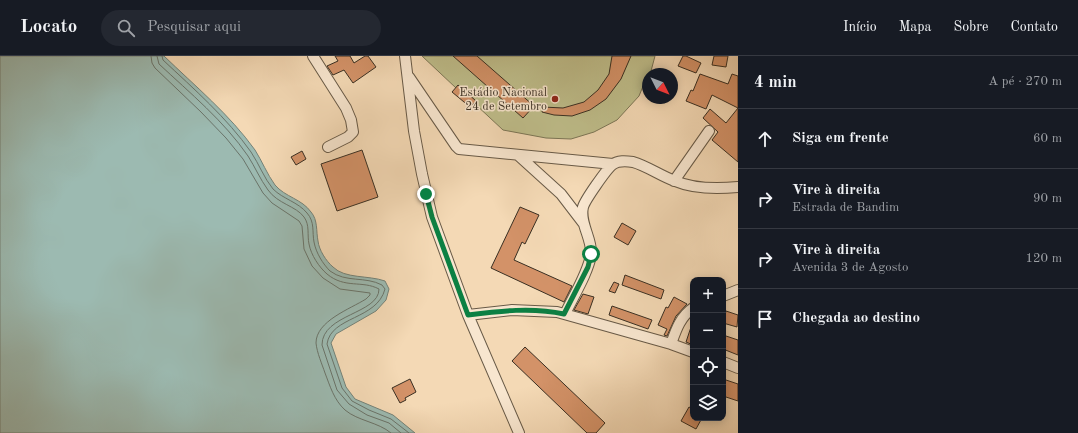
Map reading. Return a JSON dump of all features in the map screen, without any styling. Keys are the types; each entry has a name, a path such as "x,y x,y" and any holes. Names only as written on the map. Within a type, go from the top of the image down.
{"street":[{"path":"313,56 346,108 351,120 353,132 348,137 328,147"},
{"path":"405,56 414,131 432,217 468,315 519,433"},
{"path":"408,75 459,149 613,164"},
{"path":"674,181 709,132"},
{"path":"518,155 561,194 584,224"},
{"path":"564,314 588,267 591,254 590,244 584,224 583,207 595,186 613,164 622,160 634,162 674,181 696,187 738,187"},
{"path":"726,295 738,290"},
{"path":"468,315 512,310 548,311 564,314 690,351"},
{"path":"670,344 680,320 690,310"},
{"path":"726,363 738,368"}],"shaded area":[{"name":"Estádio Nacional 24 de Setembro","path":"422,56 655,56 652,68 642,68 642,89 639,96 617,120 594,132 571,139 546,138 503,130 474,103 475,100 458,86 456,88"}],"water":[{"path":"0,56 164,56 235,125 255,150 275,185 303,204 311,212 316,222 317,237 320,248 325,259 330,265 338,271 350,275 385,281 389,289 386,300 376,311 336,334 331,343 346,387 355,399 393,415 415,433 0,433"}],"building":[{"path":"335,56 350,56 354,63 365,56 368,56 376,67 353,83 344,70 333,75 327,66 338,61"},
{"path":"453,56 477,56 534,106 523,118"},
{"path":"612,56 631,56 621,79 606,99 590,110 572,116 554,115 542,112 543,107 563,108 584,102 598,90 609,74"},
{"path":"683,56 701,63 696,73 678,66"},
{"path":"714,56 728,56 726,67 712,65"},
{"path":"700,74 728,84 732,74 738,76 738,108 712,95 706,109 686,101 691,90 693,91"},
{"path":"458,85 476,101 470,107 452,92"},
{"path":"738,108 738,162 712,140 718,132 703,118 710,109 726,123"},
{"path":"362,150 378,197 337,211 321,164"},
{"path":"302,151 306,159 296,165 291,157"},
{"path":"520,207 539,215 525,244 522,242 514,260 572,286 564,302 491,268"},
{"path":"622,223 636,231 628,245 614,237"},
{"path":"625,275 664,290 661,299 622,285"},
{"path":"614,282 619,284 615,293 609,291"},
{"path":"583,294 594,297 588,314 574,310"},
{"path":"674,297 687,304 676,316 667,336 664,335 667,329 658,325 666,307 668,308"},
{"path":"612,306 652,320 648,329 609,315"},
{"path":"726,311 738,315 737,327 726,324"},
{"path":"690,330 690,344 686,342"},
{"path":"726,336 738,340 738,355 726,350"},
{"path":"525,347 605,423 596,433 587,433 512,361"},
{"path":"410,379 416,392 405,398 406,400 400,403 392,388"},
{"path":"726,380 738,384 738,401 726,397"},
{"path":"689,407 690,421 700,421 696,429 681,421"}],"place":[{"name":"Estádio Nacional 24 de Setembro","path":"555,99"}],"route":[{"path":"426,194 432,217 468,315 512,310 548,311 564,314 588,267 591,254"}]}
